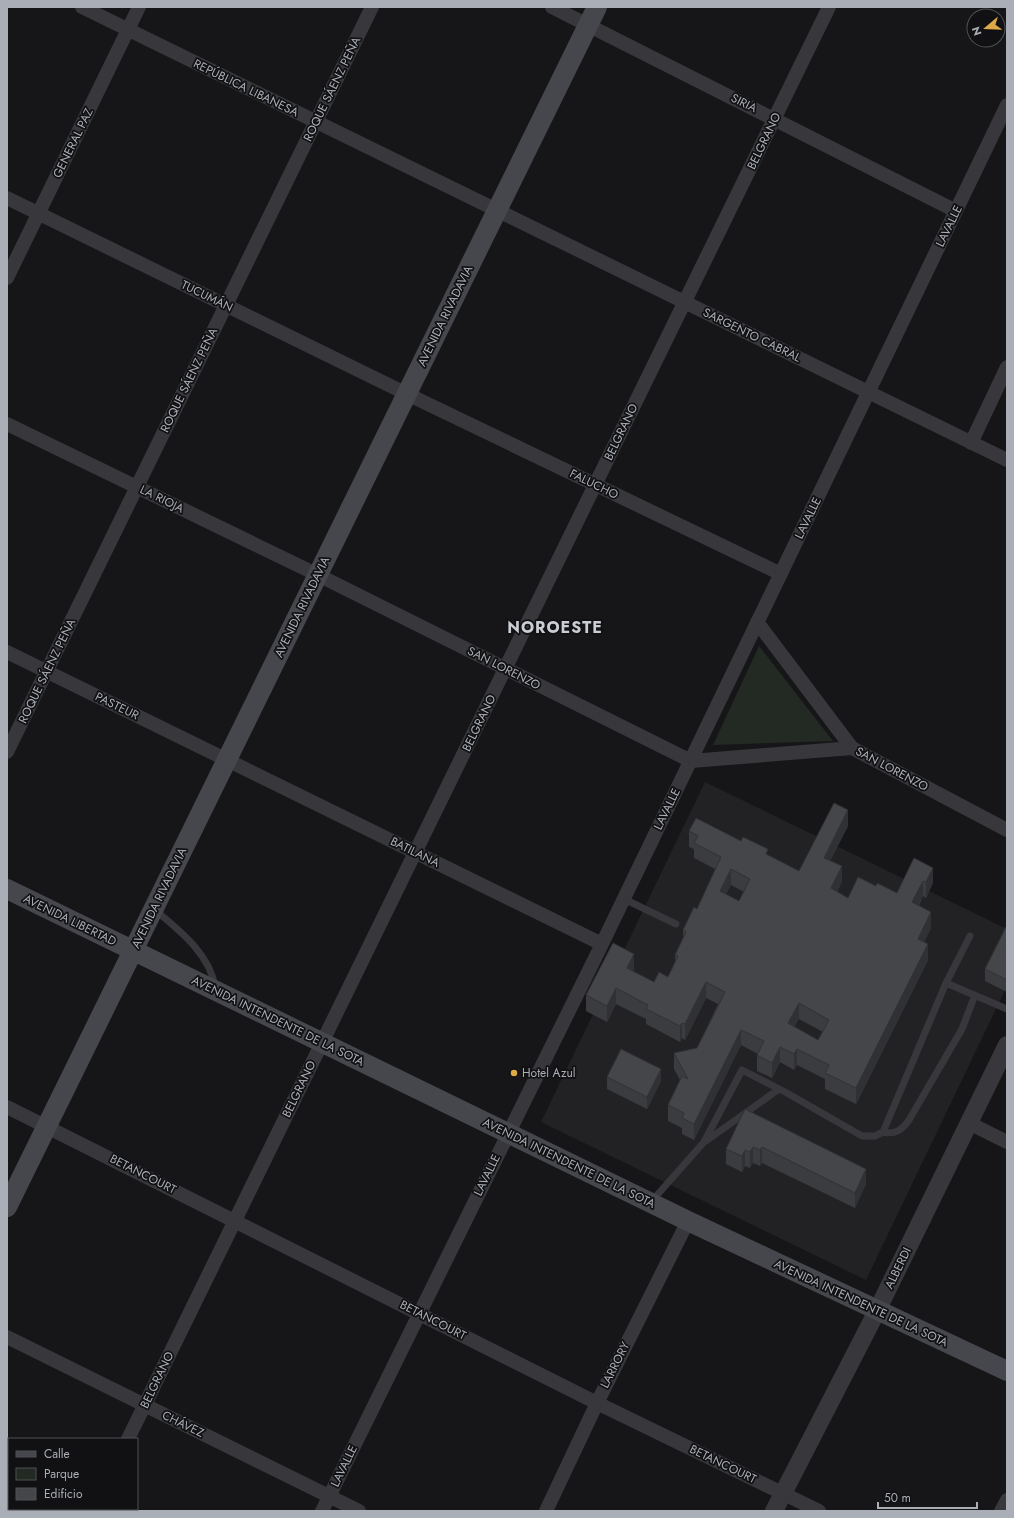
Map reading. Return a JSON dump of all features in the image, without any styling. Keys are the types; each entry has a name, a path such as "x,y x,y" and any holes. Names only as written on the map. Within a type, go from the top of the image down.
{"main road":[{"name":"AVENIDA RIVADAVIA","path":"7,1207 592,16"},
{"name":"AVENIDA LIBERTAD","path":"7,888 133,951"},
{"name":"AVENIDA INTENDENTE DE LA SOTA","path":"133,951 688,1221 1007,1371"}],"street":[{"name":"REPÚBLICA LIBANESA","path":"82,7 497,211"},
{"name":"GENERAL PAZ","path":"7,278 139,7"},
{"name":"ROQUE SÁENZ PEÑA","path":"7,752 372,7"},
{"name":"SIRIA","path":"552,7 592,16 774,119 956,211"},
{"name":"BELGRANO","path":"128,1438 829,7"},
{"name":"LAVALLE","path":"322,1511 624,899 1007,105"},
{"name":"TUCUMÁN","path":"7,198 407,394"},
{"name":"SARGENTO CABRAL","path":"497,211 1007,460"},
{"path":"971,443 1007,368"},
{"name":"FALUCHO","path":"407,394 781,574"},
{"name":"LA RIOJA","path":"7,424 318,575"},
{"name":"SAN LORENZO","path":"318,575 691,761"},
{"name":"SAN LORENZO","path":"757,622 852,748 1006,831"},
{"name":"PASTEUR","path":"7,652 227,759"},
{"path":"691,761 852,748"},
{"name":"BATILANA","path":"227,759 602,944"},
{"name":"ALBERDI","path":"774,1511 877,1311 1007,1044"},
{"name":"BETANCOURT","path":"7,1107 597,1402 819,1511"},
{"path":"968,1123 1007,1142"},
{"name":"LARRORY","path":"546,1511 597,1402 688,1221"},
{"name":"CHÁVEZ","path":"7,1337 359,1511"},
{"path":"1001,1511 1007,1500"}],"lane":[{"path":"624,899 676,924"},
{"path":"154,909 186,937 211,969 216,991"},
{"path":"651,1203 704,1142 742,1070 862,1136 875,1136 883,1132 946,983 970,936"},
{"path":"946,983 1007,1009"},
{"path":"883,1132 890,1134 896,1132 903,1128 910,1120 962,1029 975,995"},
{"path":"704,1142 779,1089"}],"shaded area":[{"path":"705,782 1007,929 1007,986 866,1280 541,1122"}],"green space":[{"path":"759,646 833,741 713,745"}],"building":[{"path":"834,803 848,810 824,858 842,866 831,888 848,898 858,877 876,886 877,883 897,893 914,858 933,868 926,882 923,881 912,902 931,912 918,939 928,944 856,1088 825,1073 829,1065 797,1049 794,1054 780,1047 772,1063 757,1055 764,1041 741,1030 694,1124 682,1118 684,1113 668,1105 682,1076 688,1079 674,1053 697,1048 725,992 706,982 685,1024 682,1023 680,1026 646,1009 648,1005 616,988 607,1006 586,995 613,943 634,954 627,968 654,982 659,972 668,977 678,956 675,955 686,932 683,930 694,907 697,909 721,857 694,843 698,836 689,831 696,818 741,841 743,837 768,849 766,854 799,871","holes":["731,869 750,879 739,901 720,891","799,1003 829,1020 818,1040 788,1023"]},
{"path":"1007,925 1007,980 985,969"},
{"path":"621,1049 661,1069 647,1097 607,1077"},
{"path":"745,1109 866,1169 855,1193 762,1147 760,1150 753,1147 750,1152 745,1150 742,1156 726,1149"}],"place":[{"name":"Hotel Azul","path":"514,1073"}],"district":[{"name":"NOROESTE","path":"555,627"}]}
